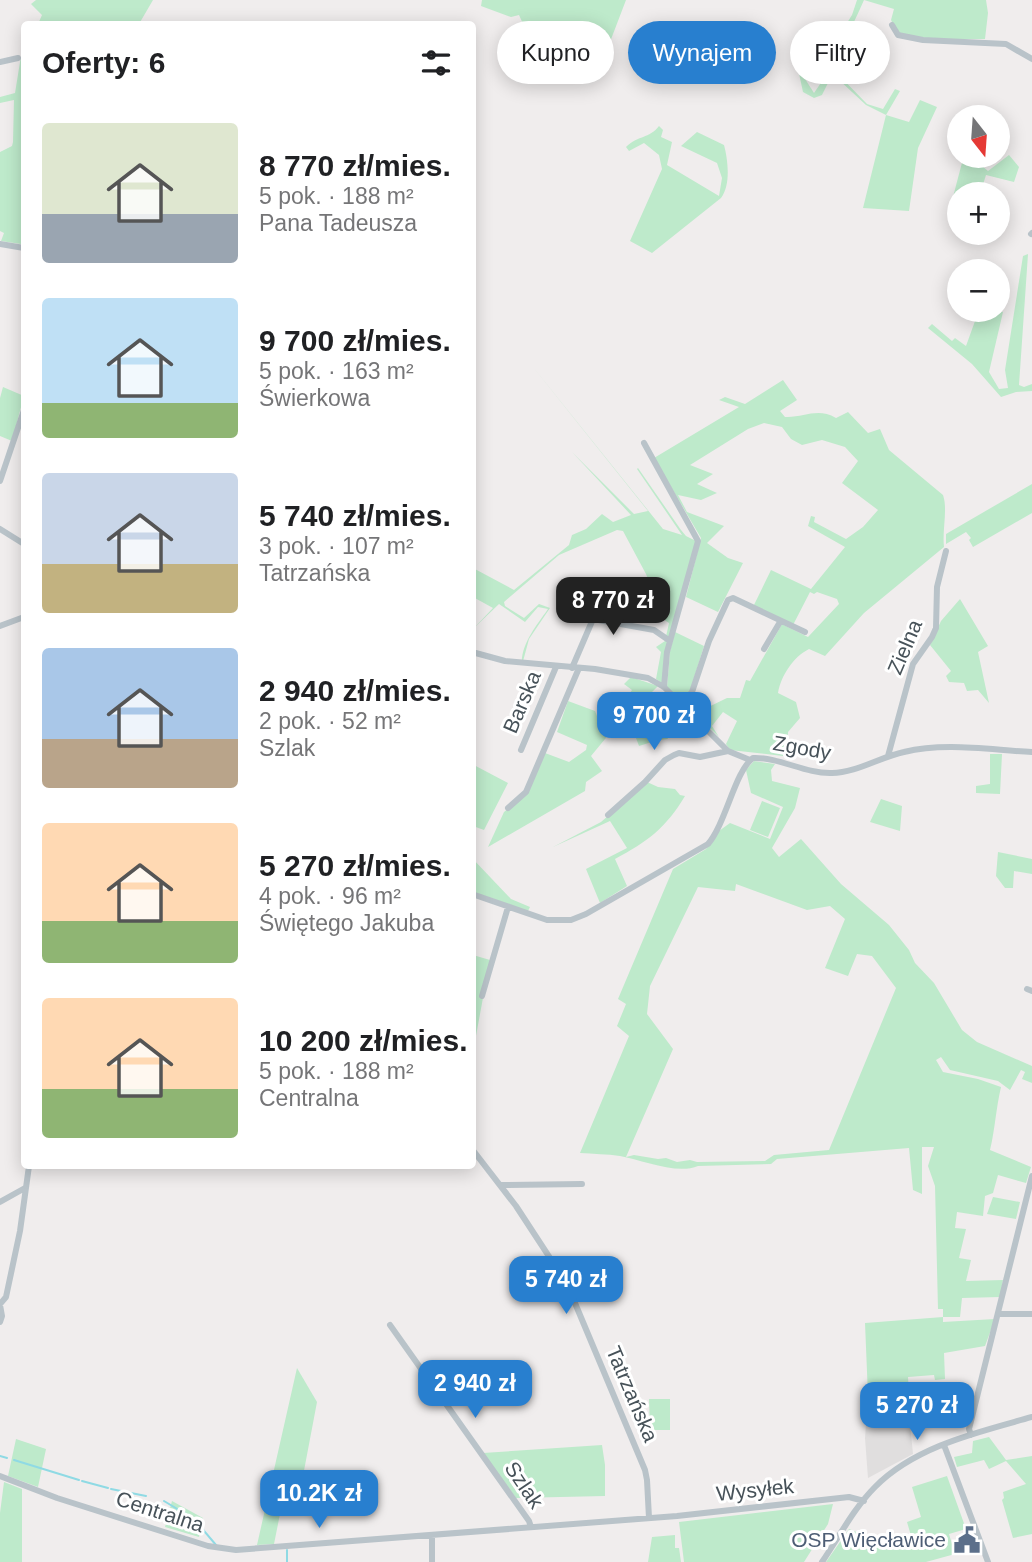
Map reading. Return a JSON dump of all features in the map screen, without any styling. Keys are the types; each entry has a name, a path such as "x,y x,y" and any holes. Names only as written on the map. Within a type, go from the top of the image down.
{"street":[{"path":"892,25 898,35 916,39 1006,44 1032,59"},
{"path":"0,62 18,58"},
{"path":"0,244 21,248"},
{"path":"0,481 21,419"},
{"path":"644,443 698,541 670,641 664,687"},
{"path":"0,529 21,542"},
{"name":"Zielna","path":"888,757 913,664 936,628 937,587 946,551"},
{"path":"681,704 692,692 709,641 728,600 733,598 805,632"},
{"path":"0,626 21,618"},
{"path":"508,808 526,792 593,620 654,630 670,641"},
{"path":"764,649 780,622"},
{"path":"476,653 505,661 639,675 664,687 728,751 750,760"},
{"name":"Barska","path":"521,750 556,667"},
{"path":"892,742 902,752"},
{"name":"Zgody","path":"476,895 547,920 571,920 603,905 708,844 717,833 750,760 759,758 832,773 846,771 902,752 947,748 1032,752"},
{"path":"608,815 665,760 674,755 679,753 700,757 728,751"},
{"path":"482,996 508,907"},
{"name":"Tatrzańska","path":"476,1154 501,1185 572,1294 645,1470 649,1518"},
{"path":"0,1322 0,1305 6,1297 20,1231 28,1169"},
{"path":"971,1435 969,1429 981,1375 1032,1176"},
{"path":"501,1185 582,1184"},
{"path":"0,1202 25,1188"},
{"path":"998,1314 1032,1314"},
{"name":"Szlak","path":"390,1325 531,1527"},
{"path":"822,1562 875,1486 901,1467 944,1445 1032,1417"},
{"path":"944,1445 988,1562"},
{"name":"Centralna","path":"0,1476 57,1498 220,1549 236,1550 649,1518"},
{"name":"Wysyłek","path":"649,1518 849,1497 863,1501"},
{"path":"432,1535 432,1562"}],"shaded area":[{"path":"907,1394 913,1454 868,1478 865,1438 868,1396"}],"green space":[{"path":"36,0 153,0 141,21 39,21 42,15 31,4"},
{"path":"482,0 626,0 614,31 614,21 522,21 519,15 511,17 481,6"},
{"path":"857,0 864,0 854,21 848,21"},
{"path":"864,0 986,0 988,13 985,39 934,39 899,35 891,20 894,9"},
{"path":"21,56 21,244 1,241 4,233 0,231 0,152 12,146 14,100 0,103 0,97 15,93"},
{"path":"801,84 808,84 814,93 820,84 828,84 822,95 814,98 803,92"},
{"path":"843,84 848,84 867,104 883,109 895,89 900,91 886,115 866,105"},
{"path":"920,100 937,107 918,148 909,211 863,208 886,115 909,122"},
{"path":"659,126 663,130 661,137 672,142 667,165 719,196 722,178 717,163 681,146 697,132 724,145 727,179 721,198 652,253 630,241 662,169 659,155 644,143 629,151 626,147"},
{"path":"1010,156 1019,167 1014,182 986,175 984,182 957,182 961,168 984,168 988,171 992,168 1010,168"},
{"path":"1028,254 1019,385 1024,387 1032,384 1032,391 1001,397 972,364 928,328 932,324 952,341 955,338 966,346 975,322 1001,322 989,372 999,389 1008,388 1005,370 1023,256"},
{"path":"533,367 663,529 682,535 638,468 681,530 696,541 672,629 662,683 656,679 661,652 656,647 665,641 669,623 655,614 650,606 650,584 623,531 617,530 559,555 504,602 505,606 524,618 539,604 550,608 529,639 522,665 526,643 548,609 538,607 525,622 499,604 476,626 493,608 476,599 476,570 514,590 569,545 572,535 586,529 602,514 613,522 631,515 572,452 634,514 648,511"},
{"path":"783,380 797,400 780,411 785,417 823,413 836,418 848,412 868,433 880,429 889,450 943,495 945,513 944,547 864,613 825,656 809,649 789,668 778,693 796,702 800,718 788,732 787,751 783,756 730,750 726,744 737,721 723,712 712,726 719,737 685,704 687,701 698,712 727,698 740,698 746,680 750,681 782,624 808,637 839,604 837,599 810,592 793,625 753,607 771,570 811,589 845,547 808,526 811,516 815,517 814,522 846,539 863,527 878,510 842,483 858,461 845,447 822,440 802,445 791,439 782,427 764,423 748,429 690,465 713,474 697,484 717,493 701,500 678,495 687,512 724,526 707,543 728,558 743,563 718,612 686,597 701,538 654,458 739,407 719,400 725,397 745,404"},
{"path":"3,387 21,395 21,407 12,441 0,436 0,398"},
{"path":"1032,484 1032,513 973,547 966,532 946,544 946,534"},
{"path":"960,599 988,646 978,652 989,703 978,690 967,691 964,683 949,682 946,676 951,671 930,645 941,621"},
{"path":"675,632 704,646 690,691 681,702 667,687 670,651"},
{"path":"631,677 658,686 646,698 644,708 663,729 668,739 639,746 636,738 640,735 645,737 649,733 639,725 642,717 629,710 591,756 602,771 586,782 585,791 488,847 504,812 528,792 545,753 569,762 586,750 587,745 557,732 568,701 595,711 603,731 632,690 624,684"},
{"path":"990,754 1002,754 1000,794 976,793 976,786 990,784"},
{"path":"754,761 775,764 771,770 772,781 800,788 795,808 772,848 779,857 801,839 841,884 889,925 909,950 915,963 934,983 962,1030 977,1042 1032,1066 1032,1083 1022,1079 1025,1072 1021,1070 1010,1090 998,1081 950,1070 941,1057 936,1060 943,1072 1001,1087 990,1150 1031,1167 1026,1183 998,1175 993,1193 985,1196 983,1216 957,1212 955,1228 966,1229 959,1258 971,1260 966,1281 1003,1280 1000,1297 962,1298 960,1317 943,1317 943,1309 938,1309 935,1186 928,1166 934,1147 922,1147 922,1194 913,1190 909,1148 777,1159 771,1164 680,1169 620,1156 580,1153 629,1036 617,1026 626,1004 618,999 673,869 706,849 719,831 730,823 770,839 783,807 751,793 746,770","holes":["736,884 807,910 830,906 845,919 825,968 848,976 857,954 872,956 896,988 829,1150 774,1155 765,1161 677,1162 666,1158 634,1155 626,1157 673,1049 647,1014 650,986 698,887 735,891"]},
{"path":"476,766 508,783 484,830 476,827"},
{"path":"647,782 658,787 675,789 685,796 671,817 655,833 615,859 627,886 600,903 586,869 627,848 610,821 553,847 601,822"},
{"path":"881,799 902,806 900,831 870,822"},
{"path":"762,801 780,808 768,837 750,830"},
{"path":"998,852 1032,859 1032,874 1014,871 1013,888 1005,888 996,876"},
{"path":"476,862 511,899 530,907 528,911 476,893"},
{"path":"476,956 490,960 476,1036"},
{"path":"993,1197 1020,1202 1016,1219 987,1214"},
{"path":"943,1317 943,1322 995,1319 985,1346 944,1353 945,1379 935,1380 934,1375 908,1377 909,1394 868,1396 865,1323"},
{"path":"297,1368 317,1402 299,1497 284,1494 274,1544 257,1545"},
{"path":"649,1399 670,1399 670,1430 650,1430"},
{"path":"989,1437 1006,1460 1032,1456 1032,1534 1013,1538 1002,1500 1003,1492 1026,1484 1006,1461 989,1469 984,1460 957,1467 954,1457 972,1453 973,1441"},
{"path":"16,1439 46,1449 38,1487 8,1476"},
{"path":"602,1445 605,1496 516,1498 483,1453"},
{"path":"947,1476 966,1529 949,1534 955,1554 926,1562 826,1562 849,1529 898,1549 914,1546 907,1522 921,1517 912,1487"},
{"path":"4,1482 22,1489 22,1562 0,1562 0,1513"},
{"path":"172,1501 203,1518 199,1537 165,1527"},
{"path":"833,1504 828,1524 804,1562 684,1562 679,1522"},
{"path":"675,1535 675,1548 679,1548 681,1562 648,1562 652,1537"}],"waterway":[{"path":"0,1456 7,1458"},
{"path":"14,1460 79,1480"},
{"path":"82,1481 108,1488"},
{"path":"111,1489 146,1496"},
{"path":"164,1501 194,1519 216,1545"},
{"path":"287,1550 287,1562"}],"place":[{"name":"OSP Więcławice","path":"967,1540"}]}
